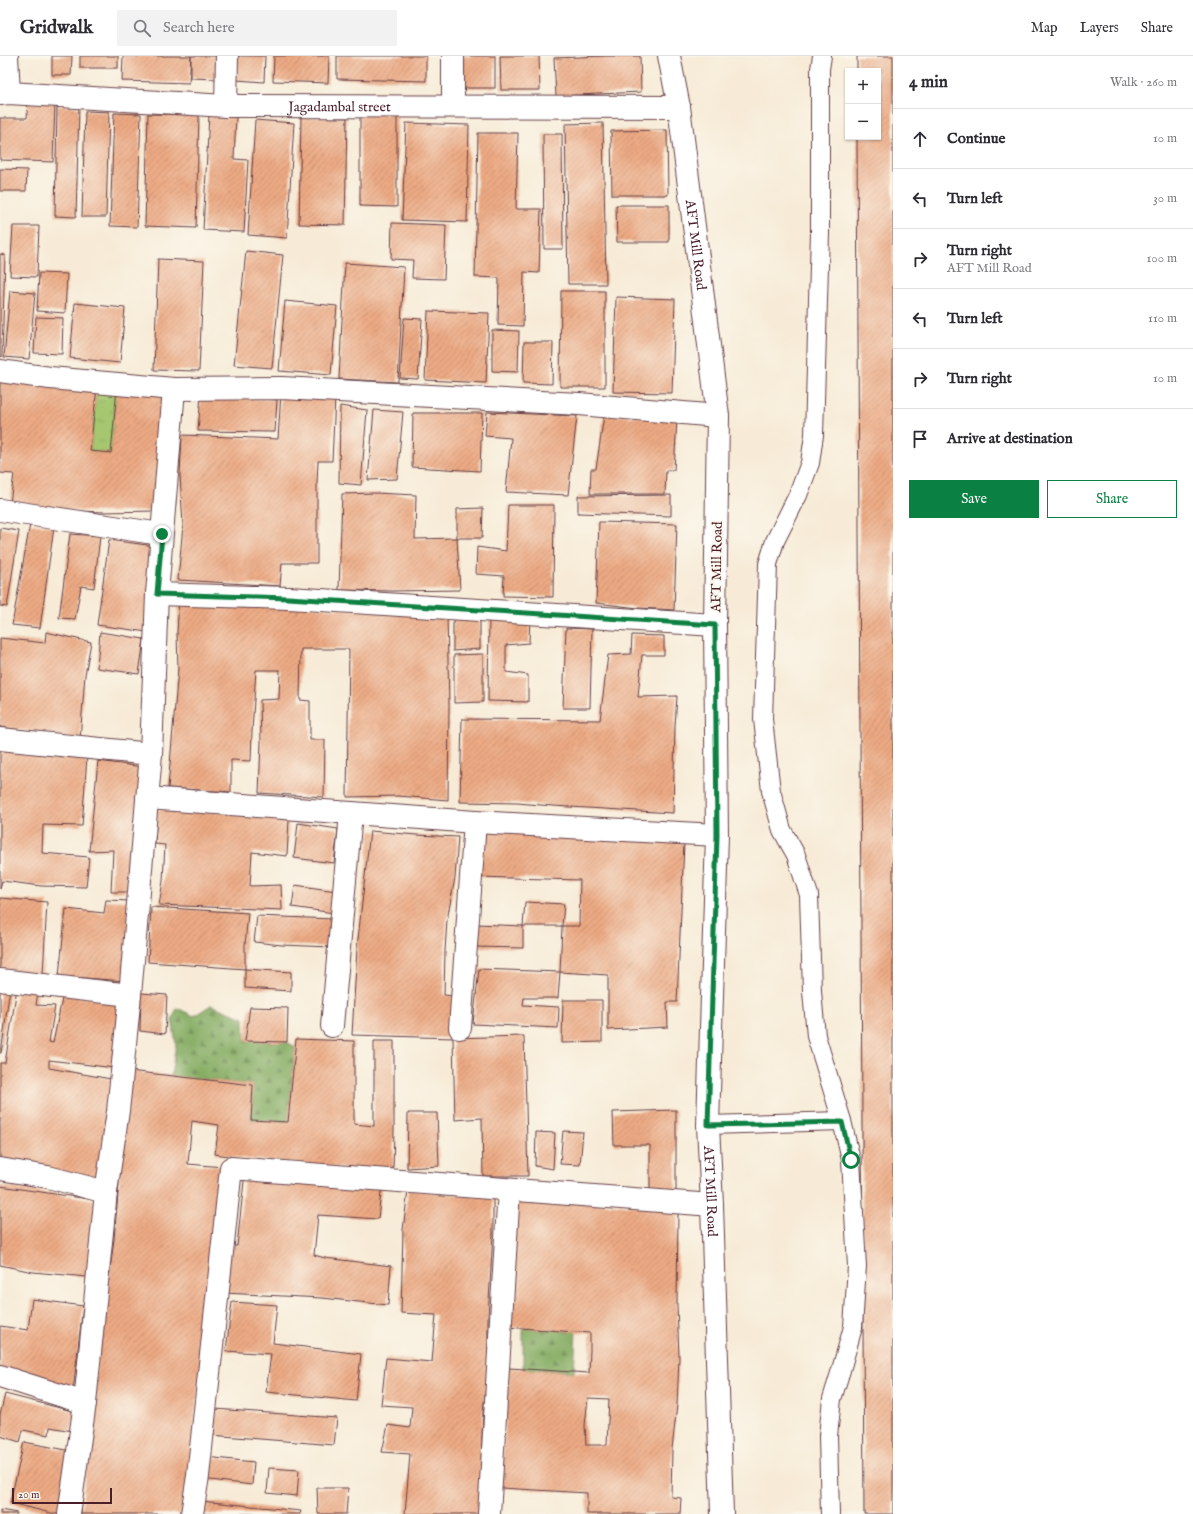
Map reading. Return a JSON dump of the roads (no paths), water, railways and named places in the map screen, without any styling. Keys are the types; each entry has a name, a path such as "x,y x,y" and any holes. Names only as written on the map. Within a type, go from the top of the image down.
{"street":[{"path":"4,94 7,56"},
{"path":"226,106 227,56"},
{"path":"453,56 453,106"},
{"name":"AFT Mill Road","path":"669,56 679,106 718,416 715,625 717,835 708,1125 722,1514"},
{"name":"Jagadambal street","path":"4,94 226,106 679,106"},
{"path":"0,371 50,378 174,389 290,388 579,404 718,416"},
{"path":"69,1514 85,1403 106,1192 118,1111 130,994 148,798 157,594 174,389"},
{"path":"0,510 162,534"},
{"path":"157,594 288,598 715,625"},
{"path":"0,739 151,754"},
{"path":"148,798 475,822 717,835"},
{"path":"332,1026 351,813"},
{"path":"460,1028 475,822"},
{"path":"0,980 130,994"},
{"path":"192,1514 198,1476 231,1168 712,1205"},
{"path":"0,1170 48,1178 106,1192"},
{"path":"489,1514 509,1190"},
{"path":"0,1376 85,1403"}],"lane":[{"path":"822,56 820,69 820,233 814,435 810,463 798,495 775,541 768,564 764,719 771,791 782,830 796,855 809,895 812,991 816,1036 842,1122 851,1160 857,1266 853,1327 842,1370 832,1399 829,1422 830,1514"},
{"path":"708,1125 842,1122"}]}
